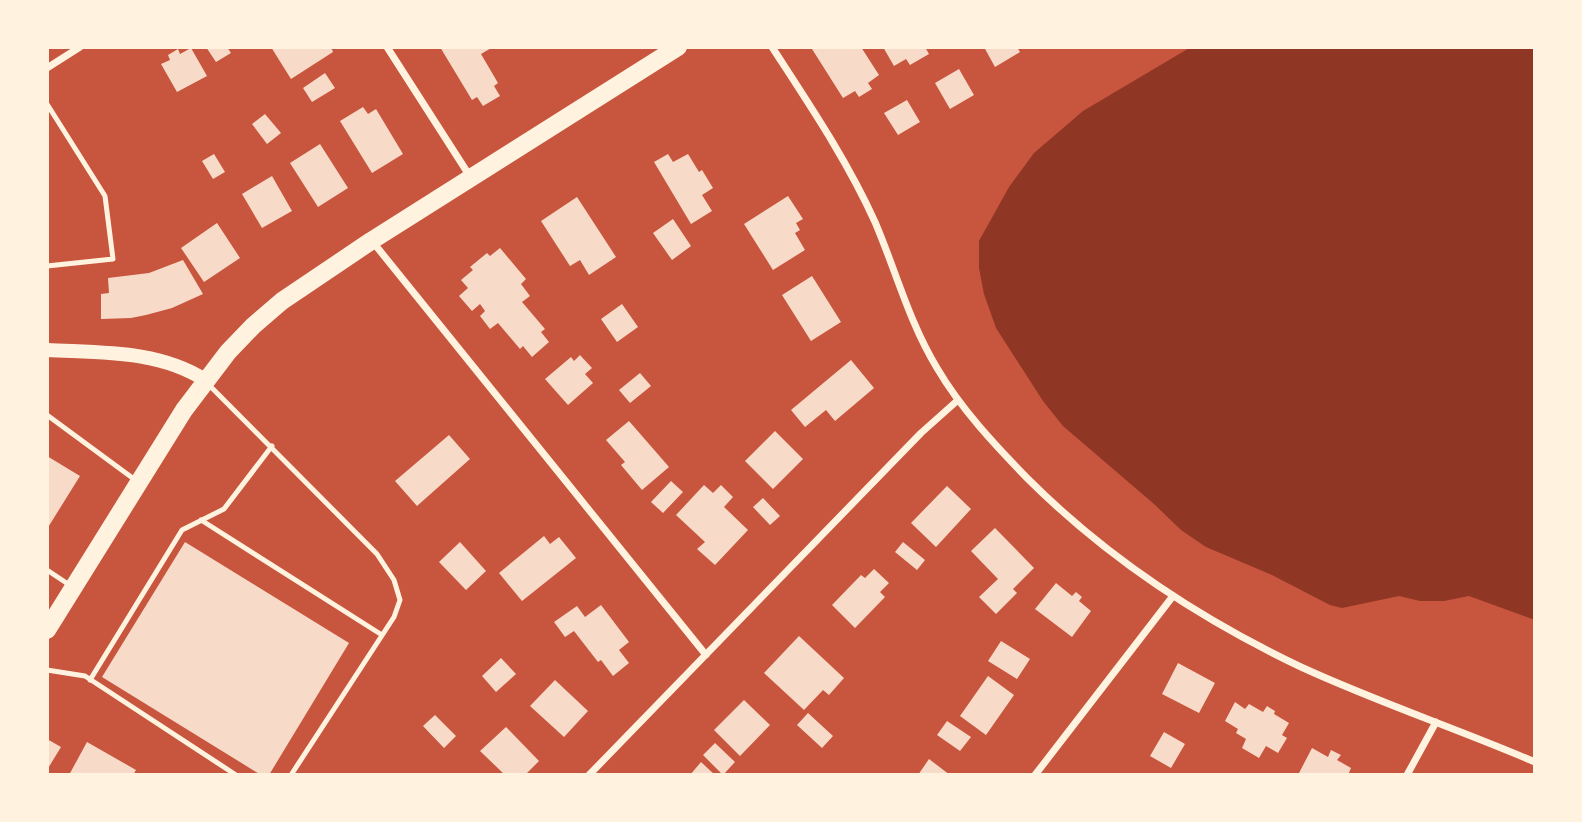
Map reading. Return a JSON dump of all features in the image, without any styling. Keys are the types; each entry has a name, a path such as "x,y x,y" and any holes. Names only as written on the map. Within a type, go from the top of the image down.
{"main road":[{"path":"47,630 205,380 261,319 312,280 371,241 678,47"},
{"path":"47,350 133,355 162,360 186,368 205,380"}],"street":[{"path":"47,68 80,47"},
{"path":"387,47 471,178"},
{"path":"772,47 833,141 856,185 887,251 905,304 937,370 958,400 1016,467 1072,521 1173,596 1236,633 1303,667 1535,762"},
{"path":"371,241 706,654"},
{"path":"589,775 921,433 958,400"},
{"path":"1035,775 1173,596"},
{"path":"1407,775 1436,722"}],"lane":[{"path":"47,104 105,196 113,259 47,267"},
{"path":"205,380 377,554 394,580 400,600 394,617 291,775"},
{"path":"47,415 139,482"},
{"path":"90,680 182,530 225,509 272,446"},
{"path":"201,520 382,635"},
{"path":"47,570 73,588"},
{"path":"47,670 85,676 236,775"}],"shaded area":[{"path":"1191,47 1535,47 1535,620 1469,596 1444,601 1420,601 1399,596 1342,608 1330,605 1272,575 1206,547 1181,530 1063,426 1043,401 996,328 984,294 979,268 979,241 1009,187 1034,153 1083,111"}],"building":[{"path":"206,47 227,47 231,53 216,62"},
{"path":"271,47 331,47 333,52 291,79"},
{"path":"440,47 493,47 481,54 498,83 494,86 500,96 483,106 477,97 472,100"},
{"path":"861,47 879,75 868,83 872,89 859,97 855,91 843,98 812,49"},
{"path":"883,47 925,47 929,54 910,65 906,59 894,66"},
{"path":"984,47 1017,47 1020,52 995,67"},
{"path":"191,48 207,76 177,92 161,64 170,60 168,55 178,49 180,54"},
{"path":"959,69 974,95 950,109 935,83"},
{"path":"325,73 335,88 312,102 303,88"},
{"path":"907,100 920,122 898,135 884,113"},
{"path":"363,107 368,114 376,109 403,154 372,173 340,121"},
{"path":"265,114 281,133 267,144 252,124"},
{"path":"320,144 348,188 318,207 290,163"},
{"path":"214,154 225,172 213,179 202,161"},
{"path":"668,154 673,162 688,154 713,188 702,195 712,211 691,224 654,162"},
{"path":"272,176 292,211 262,228 242,194"},
{"path":"788,196 803,219 796,223 800,230 795,233 805,250 773,270 744,224"},
{"path":"577,197 616,257 589,275 580,260 570,266 541,221"},
{"path":"673,219 691,246 672,260 653,233"},
{"path":"217,223 240,258 204,282 181,248"},
{"path":"500,248 526,279 521,284 530,296 522,302 545,329 541,332 549,342 532,357 523,346 520,349 498,323 490,329 480,316 485,311 480,304 472,311 459,296 468,288 461,280 473,270 470,267 487,253 490,256"},
{"path":"183,260 203,294 172,308 146,315 101,319 101,294 109,293 108,278 149,273"},
{"path":"812,276 841,322 811,341 782,295"},
{"path":"622,304 638,327 617,342 601,319"},
{"path":"580,355 592,368 585,374 593,383 568,405 545,379 571,357 574,361"},
{"path":"851,360 874,388 835,421 826,410 805,427 791,410"},
{"path":"640,373 651,386 630,403 619,390"},
{"path":"629,421 669,467 642,490 621,465 625,462 606,440"},
{"path":"775,431 803,459 773,489 745,461"},
{"path":"449,435 470,459 417,506 395,481"},
{"path":"47,456 80,476 47,529"},
{"path":"671,481 683,492 663,513 651,502"},
{"path":"704,485 713,493 721,485 733,497 724,507 748,530 715,565 697,549 705,542 676,515"},
{"path":"947,486 971,509 936,547 911,523"},
{"path":"763,498 780,516 770,525 753,507"},
{"path":"995,528 1034,568 1013,589 1017,593 996,614 979,597 998,579 971,551"},
{"path":"544,536 550,544 559,537 576,558 522,601 499,573"},
{"path":"185,542 349,643 269,775 261,775 102,677"},
{"path":"460,542 486,571 466,590 439,562"},
{"path":"903,542 925,560 917,570 895,552"},
{"path":"874,569 889,583 880,592 885,597 855,628 832,605 861,575 865,578"},
{"path":"1056,583 1072,596 1076,592 1082,597 1079,601 1091,611 1072,637 1035,609"},
{"path":"601,605 629,642 619,650 629,663 613,676 601,660 598,662 574,631 565,637 554,622 577,606 585,617"},
{"path":"799,636 844,678 829,695 823,690 804,710 764,673"},
{"path":"1001,641 1030,659 1017,679 988,661"},
{"path":"501,658 516,674 496,692 482,676"},
{"path":"1178,663 1215,683 1199,713 1162,694"},
{"path":"988,676 1014,695 986,735 960,716"},
{"path":"555,680 588,711 564,737 530,706"},
{"path":"744,700 770,725 740,756 714,730"},
{"path":"1235,702 1245,709 1249,704 1263,712 1267,706 1289,723 1282,735 1287,738 1278,753 1266,746 1259,758 1242,748 1246,739 1236,733 1238,729 1225,721"},
{"path":"808,713 833,736 822,748 797,725"},
{"path":"435,715 456,736 444,748 423,726"},
{"path":"947,721 971,737 960,751 937,735"},
{"path":"506,727 539,761 525,775 505,775 480,751"},
{"path":"1164,732 1185,744 1171,768 1150,756"},
{"path":"47,739 61,747 47,770"},
{"path":"87,742 136,770 133,775 69,775"},
{"path":"715,743 735,762 723,775 703,755"},
{"path":"1312,748 1328,757 1331,750 1341,755 1337,760 1351,768 1348,775 1298,775"},
{"path":"929,759 950,775 918,775"},
{"path":"701,762 715,775 690,775"}]}
